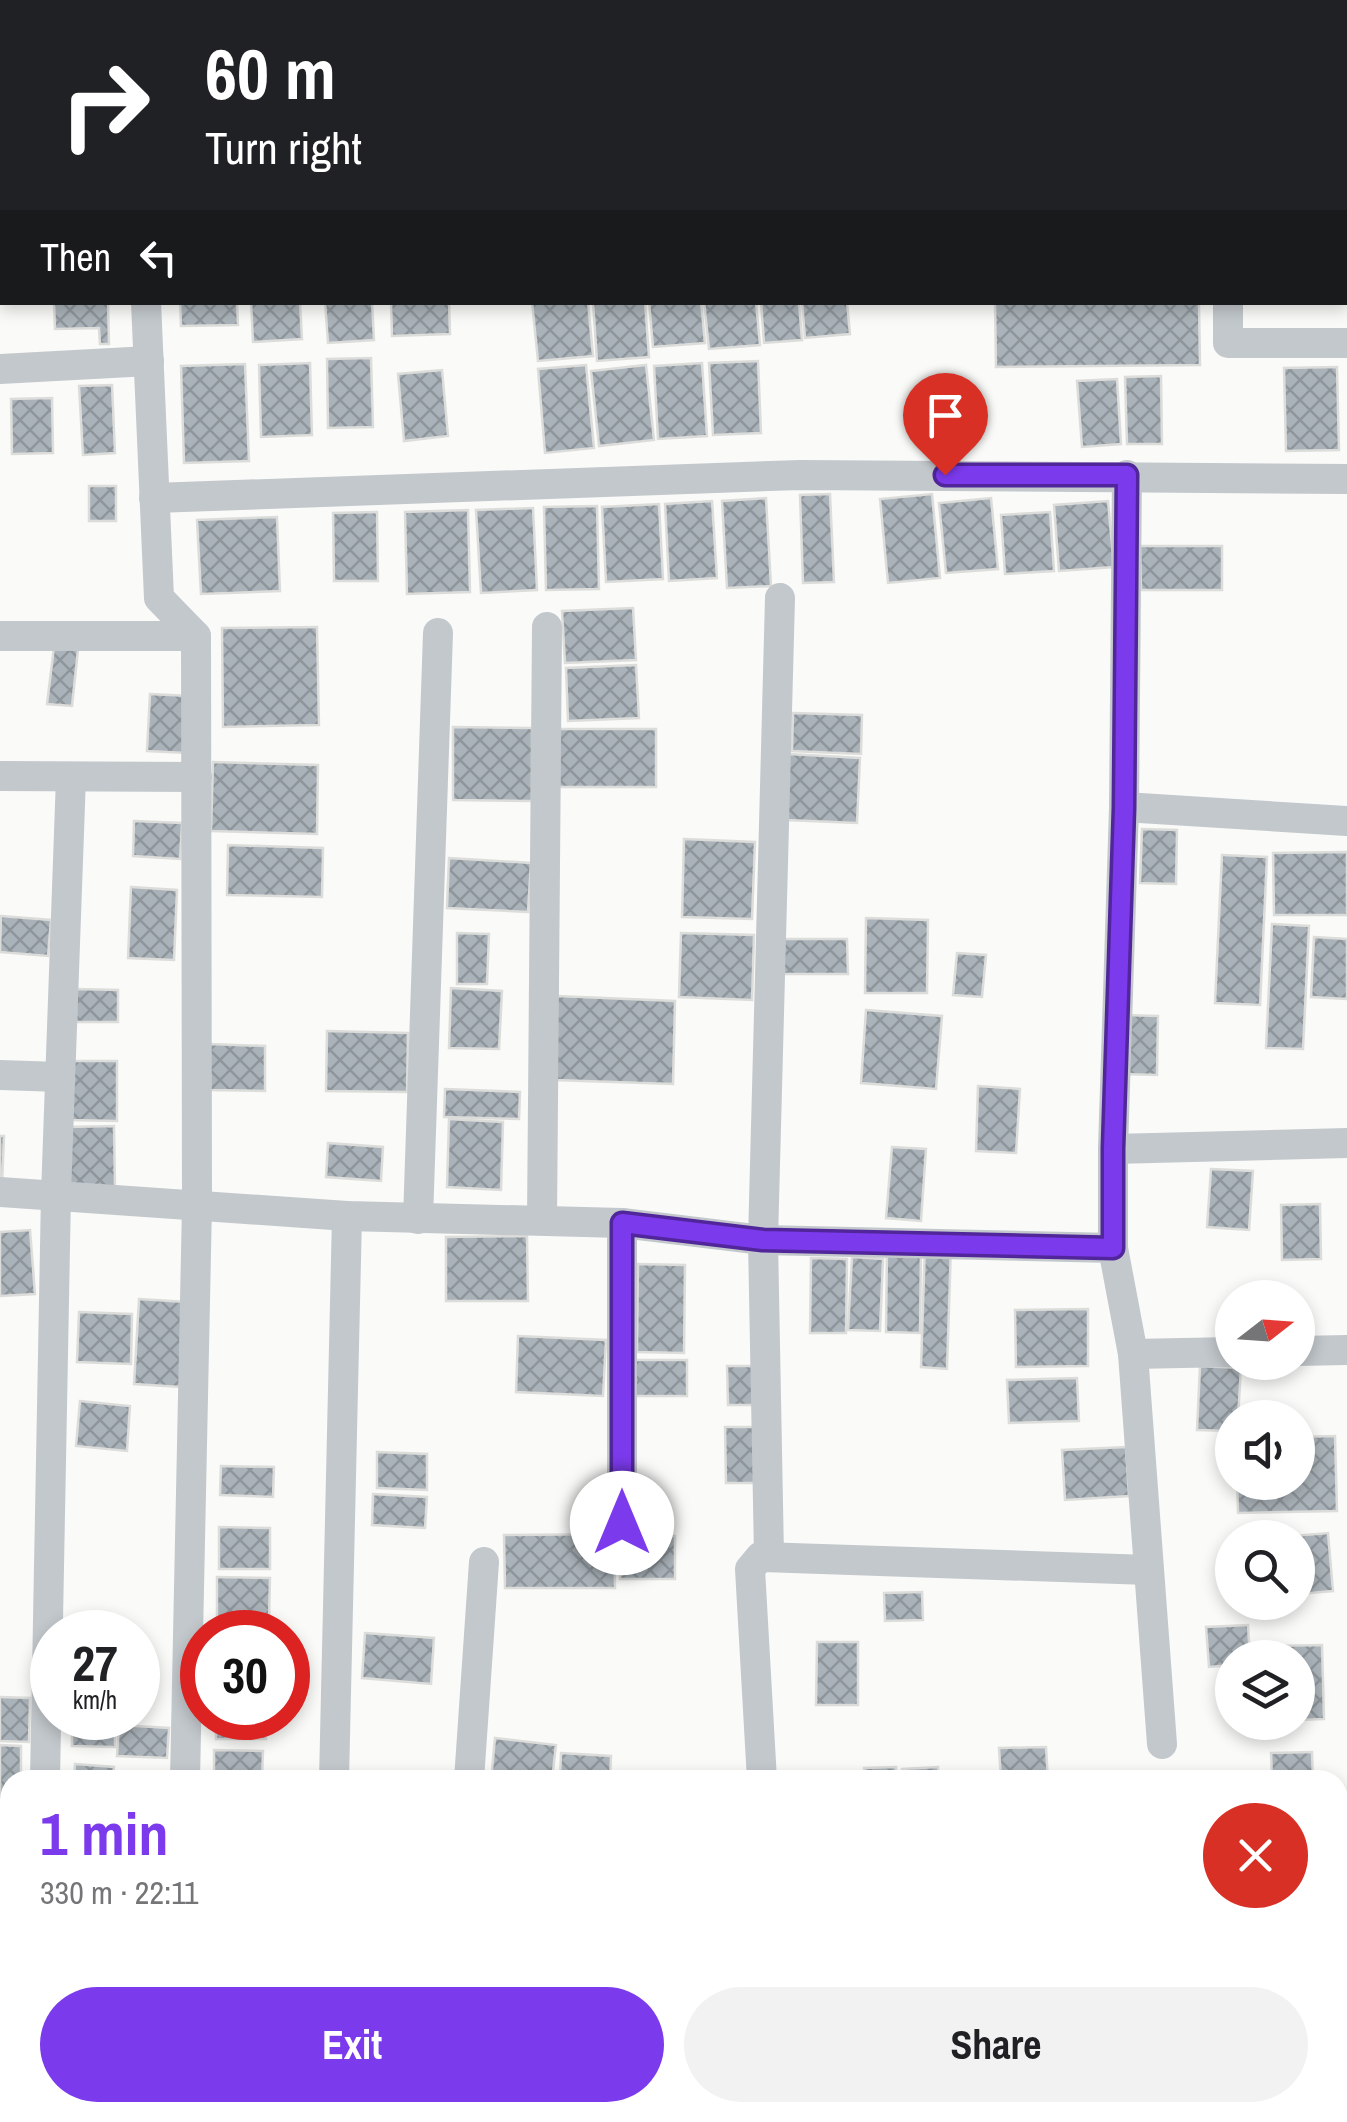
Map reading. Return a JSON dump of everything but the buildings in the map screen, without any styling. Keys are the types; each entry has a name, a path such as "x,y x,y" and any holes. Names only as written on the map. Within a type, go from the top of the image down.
{"street":[{"path":"146,305 159,598 196,636 197,1205 184,1770"},
{"path":"1228,305 1228,343 1347,343"},
{"path":"0,369 149,361"},
{"path":"154,498 800,475 1347,480"},
{"path":"1127,475 1124,808 1113,1248 1133,1354 1162,1744"},
{"path":"769,1556 763,1240 780,598"},
{"path":"542,1220 546,627"},
{"path":"418,1219 438,633"},
{"path":"0,636 196,636"},
{"path":"0,776 197,778"},
{"path":"45,1770 56,1194 71,777"},
{"path":"1124,808 1347,821"},
{"path":"0,1075 60,1078"},
{"path":"1113,1148 1347,1143"},
{"path":"0,1192 347,1216 622,1223 763,1240 1113,1248"},
{"path":"334,1770 347,1216"},
{"path":"622,1223 622,1523"},
{"path":"1315,1351 1347,1350"},
{"path":"1133,1354 1215,1352"},
{"path":"761,1770 750,1569 754,1560 769,1556 1149,1570"},
{"path":"470,1770 484,1562"}],"route":[{"path":"622,1523 622,1223 763,1240 1113,1248 1124,808 1127,475 945,475"}]}
